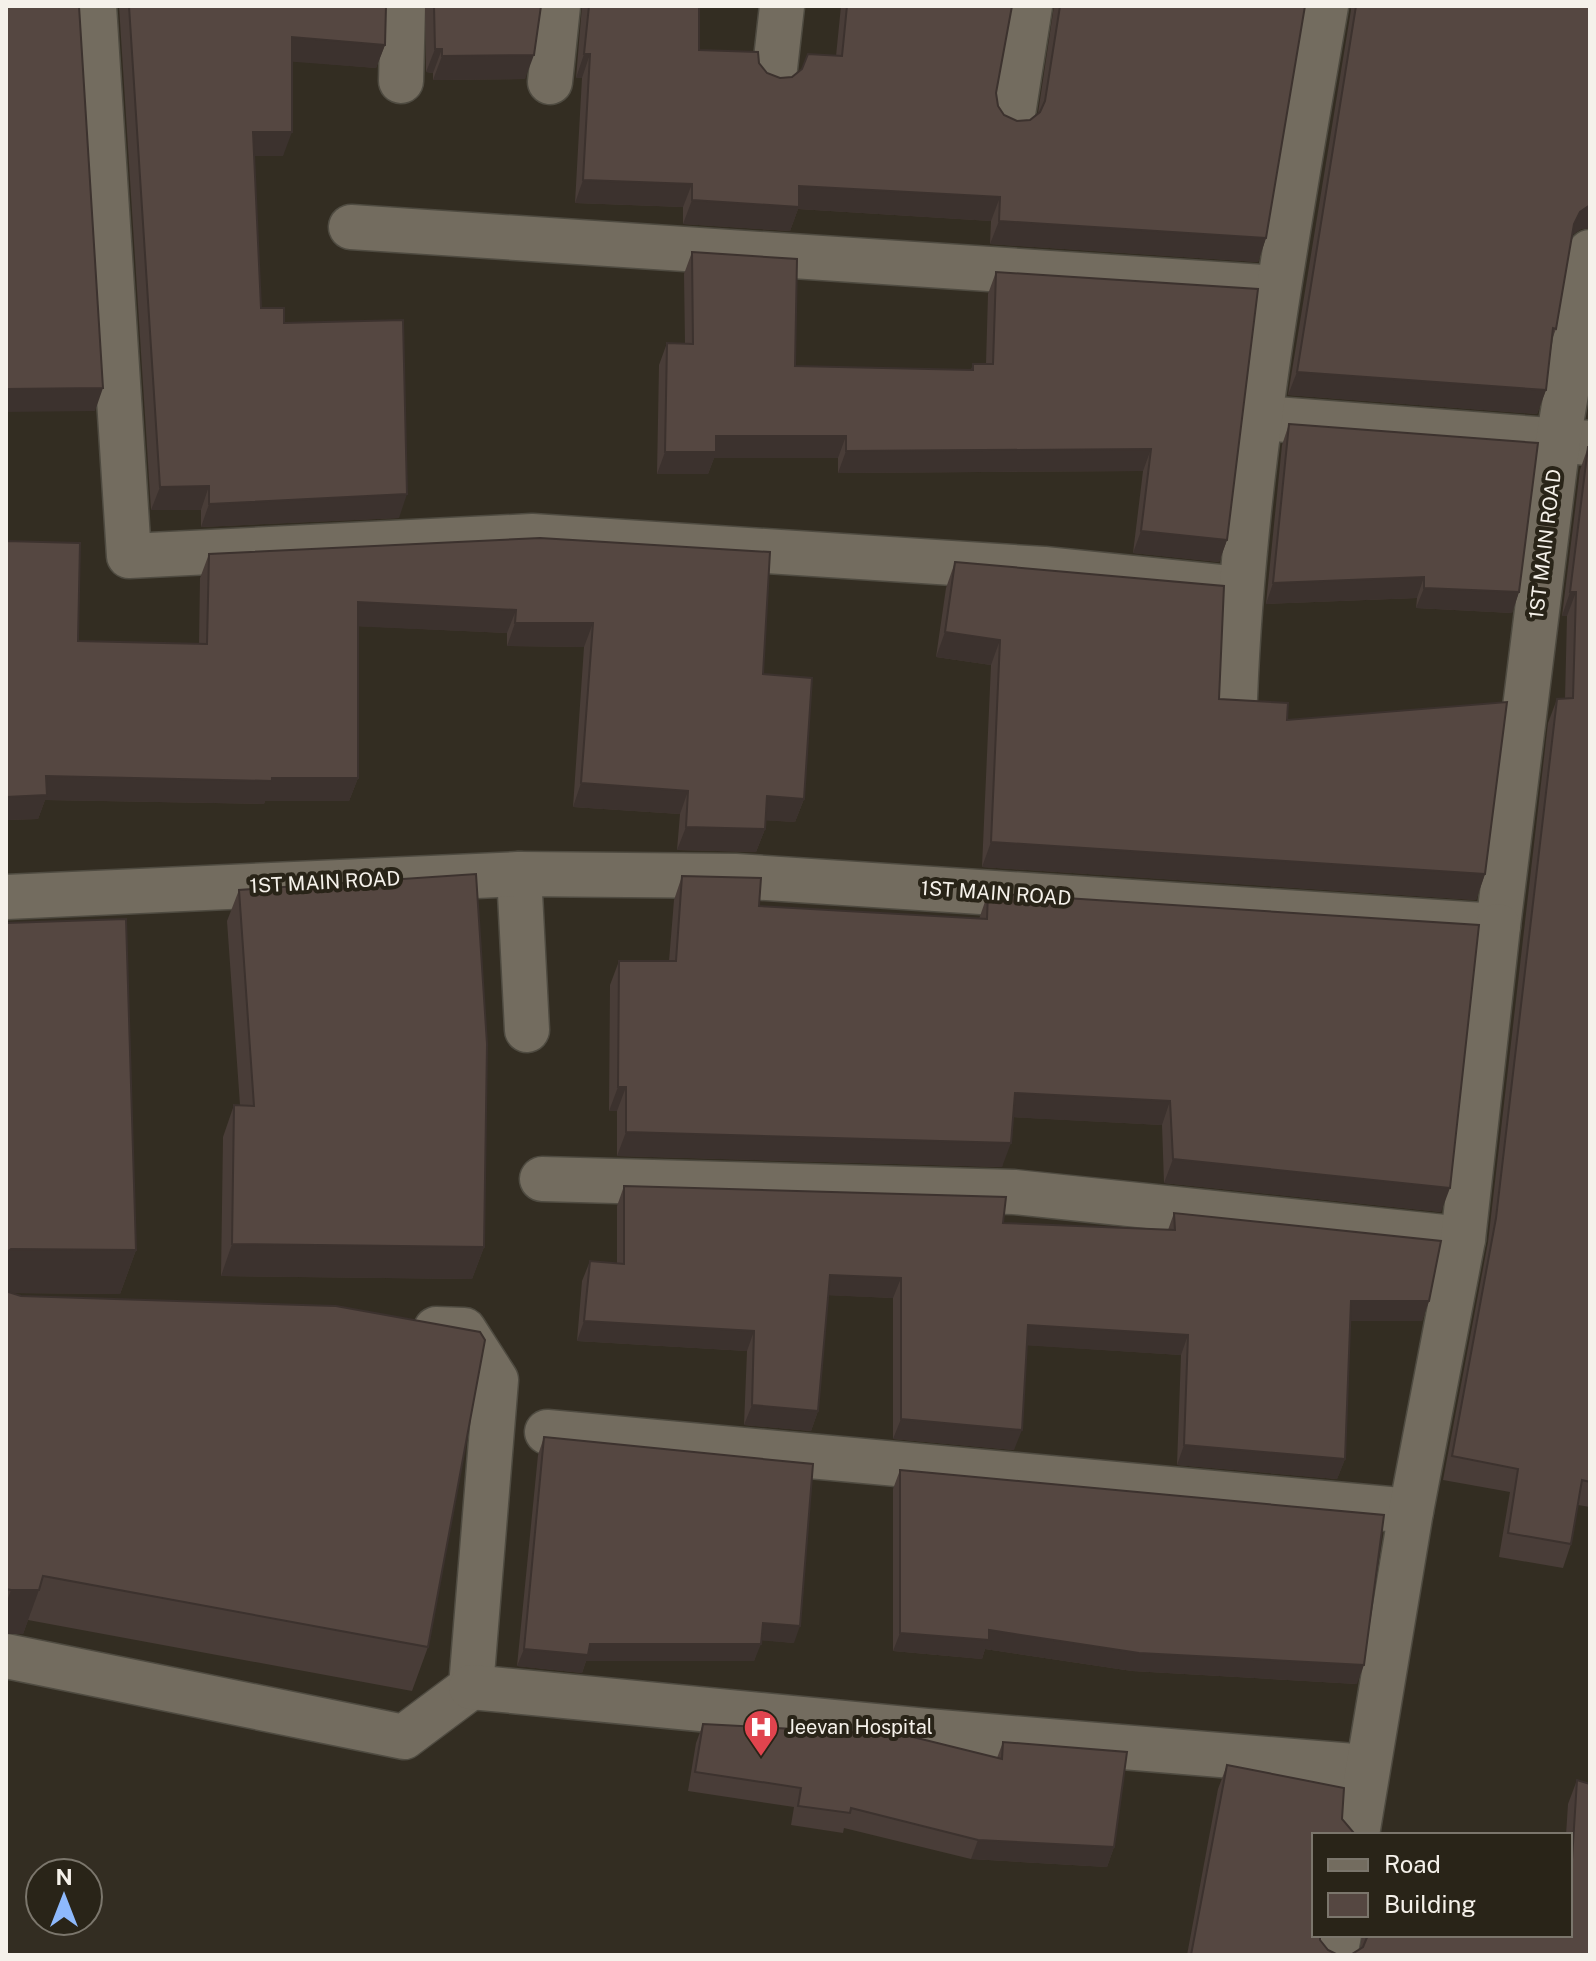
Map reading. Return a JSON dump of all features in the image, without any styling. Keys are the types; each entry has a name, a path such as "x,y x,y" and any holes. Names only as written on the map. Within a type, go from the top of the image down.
{"street":[{"path":"94,6 129,556 532,536 1044,569 1239,589"},
{"path":"401,81 403,6"},
{"path":"550,82 558,6"},
{"path":"774,77 782,6"},
{"path":"1012,120 1030,6"},
{"path":"1235,698 1239,589 1278,288 1326,6"},
{"path":"351,227 1278,288"},
{"name":"1ST MAIN ROAD","path":"6,897 519,874 735,876 1498,926 1574,442 1590,252"},
{"path":"1262,418 1574,442"},
{"path":"519,874 527,1030"},
{"path":"1357,1833 1411,1511 1463,1239 1498,926"},
{"path":"542,1179 1014,1192 1463,1239"},
{"path":"401,1328 464,1330 496,1380 471,1687"},
{"path":"547,1432 1411,1511"},
{"path":"6,1656 404,1737 471,1687 927,1731 1366,1767"}],"building":[{"path":"6,6 79,6 103,388 6,389"},
{"path":"129,6 386,6 385,45 292,37 292,132 253,132 261,308 284,308 284,323 403,320 407,494 209,504 209,486 160,487"},
{"path":"434,6 541,6 534,55 442,56 442,49 435,49"},
{"path":"589,6 699,6 699,50 758,52 759,63 767,73 780,78 792,77 802,69 808,54 842,56 847,6 1012,6 996,93 998,106 1004,115 1017,121 1030,120 1040,112 1045,101 1060,6 1305,6 1266,238 999,221 1000,197 799,186 799,207 692,200 692,184 583,180 590,54 584,54"},
{"path":"1356,6 1590,6 1590,205 1580,212 1574,224 1556,329 1553,328 1546,390 1297,372"},
{"path":"692,252 797,259 795,366 973,370 973,364 993,364 996,272 1258,289 1227,540 1141,531 1151,449 846,451 846,436 716,436 716,452 665,452 667,343 693,344"},
{"path":"1289,424 1538,443 1519,592 1424,588 1424,577 1273,583"},
{"path":"1588,447 1590,1482 1582,1480 1571,1544 1508,1533 1518,1469 1452,1456 1496,1218 1557,699 1573,698 1576,592 1570,592"},
{"path":"540,538 770,552 763,674 812,678 804,799 767,796 765,829 686,827 688,791 581,783 593,623 515,623 516,610 358,602 358,778 272,778 272,781 46,776 47,795 6,797 6,541 80,543 78,641 207,644 209,554"},
{"path":"955,562 1224,586 1219,699 1288,703 1287,720 1507,702 1485,874 991,842 1000,640 945,632"},
{"path":"476,874 487,1044 484,1247 232,1244 234,1105 254,1106 239,890"},
{"path":"682,876 761,878 759,906 987,919 988,893 1479,925 1450,1188 1173,1159 1170,1101 1015,1093 1011,1143 626,1132 626,1087 618,1087 619,961 676,961"},
{"path":"126,919 136,1250 11,1249 6,1253 6,923"},
{"path":"624,1186 1006,1197 1003,1223 1175,1230 1174,1213 1441,1241 1429,1301 1351,1301 1345,1459 1184,1445 1188,1335 1028,1325 1022,1430 901,1419 901,1278 830,1275 818,1411 752,1405 754,1331 584,1321 590,1261 624,1264"},
{"path":"6,1289 21,1296 336,1306 480,1332 485,1340 428,1647 43,1576 39,1590 6,1589"},
{"path":"544,1437 813,1464 800,1626 763,1623 761,1644 590,1644 588,1655 524,1649"},
{"path":"900,1470 1384,1515 1364,1665 1139,1653 989,1630 989,1640 900,1633"},
{"path":"703,1724 905,1735 1002,1759 1003,1742 1127,1752 1114,1847 978,1840 851,1808 850,1813 798,1806 801,1788 695,1772"},
{"path":"1227,1765 1344,1788 1342,1819 1354,1833 1312,1833 1312,1937 1320,1937 1328,1950 1338,1955 1191,1955"},
{"path":"1577,1780 1590,1784 1590,1955 1346,1955 1363,1947 1367,1937 1572,1937 1572,1859"}],"place":[{"name":"Jeevan Hospital","path":"761,1758"}]}
